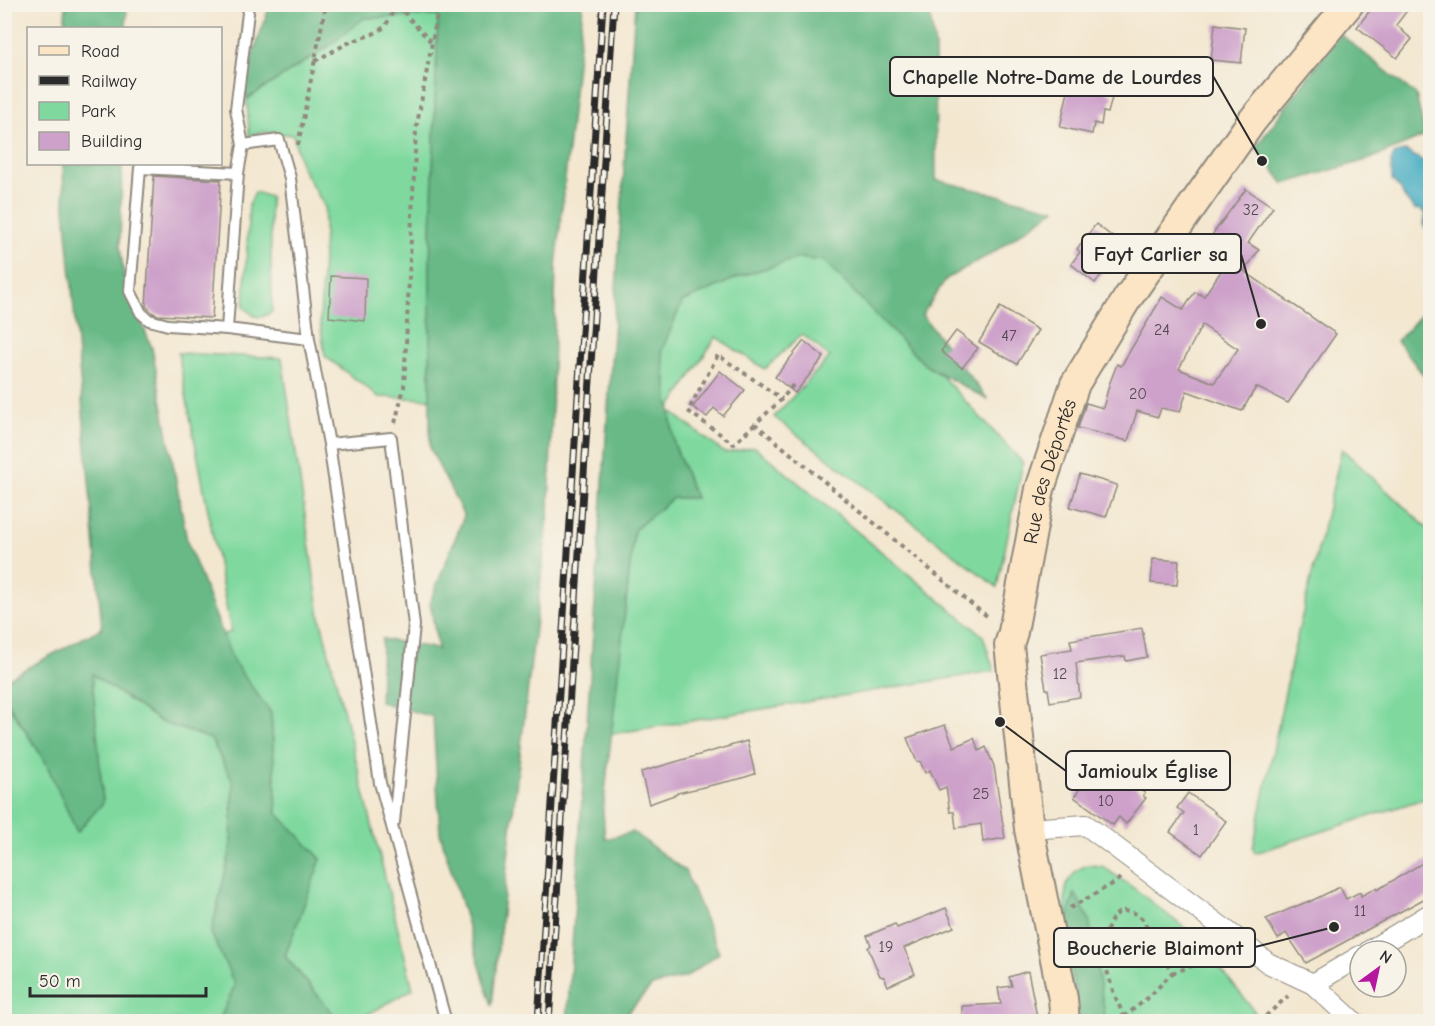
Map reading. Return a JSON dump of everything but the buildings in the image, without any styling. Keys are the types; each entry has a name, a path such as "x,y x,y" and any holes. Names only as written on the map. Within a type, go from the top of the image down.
{"street":[{"name":"Rue des Déportés","path":"1065,1022 1029,829 1009,645 1040,489 1075,384 1127,299 1252,121 1348,4"},
{"path":"1029,829 1086,825 1268,963 1309,983 1354,1022"},
{"path":"1389,939 1431,914"},
{"path":"1309,983 1348,962"}],"lane":[{"path":"227,329 238,173 243,145 236,109 248,13"},
{"path":"243,145 279,140 290,178 309,339 330,444 380,783 446,1022"},
{"path":"238,173 140,168 130,291 141,313 149,320 168,325 227,329 309,339"},
{"path":"330,444 391,438 414,625 393,828"}],"path":[{"path":"290,178 326,4"},
{"path":"315,61 385,27 398,4 432,44"},
{"path":"391,438 404,387 416,130 439,4"},
{"path":"782,399 718,355 688,411 734,444 782,399 793,385"},
{"path":"755,424 980,611 1013,632"},
{"path":"1047,921 1116,882 1135,862"},
{"path":"1172,973 1138,914 1124,911 1112,919 1107,930 1106,967 1124,1019 1172,973 1207,961 1239,940"},
{"path":"1263,1020 1309,983"}],"green space":[{"path":"66,5 127,5 126,27 64,27"},
{"path":"270,5 583,5 556,267 549,511 492,1006 440,833 433,717 380,702 382,639 438,649 430,602 464,516 430,448 430,267 438,16 364,18 326,48 247,99 242,86"},
{"path":"635,5 933,5 929,10 935,47 936,180 1055,209 992,253 946,279 922,315 988,400 925,365 824,261 799,258 741,276 682,302 662,350 674,443 695,498 673,498 634,530 603,811 605,839 633,832 685,871 719,953 686,977 652,986 620,1021 567,1022"},
{"path":"438,15 430,267 430,399 379,397 325,356 320,322 325,207 302,168 293,135 263,132 249,135 247,99 326,48 364,18"},
{"path":"1340,34 1416,95 1425,136 1370,159 1284,184 1256,147"},
{"path":"63,165 122,165 120,246 125,283 152,348 187,541 233,661 271,713 277,813 321,859 285,956 339,1021 219,1021 235,985 211,933 231,848 233,782 211,739 161,722 92,674 103,803 77,832 45,761 5,699 5,680 102,628"},
{"path":"255,192 270,197 272,312 262,317 254,316 244,307 249,205"},
{"path":"799,258 825,261 925,365 941,375 1023,463 997,587 774,417 830,357 802,334 765,369 716,337 670,409 662,350 682,302 741,276"},
{"path":"1430,305 1430,383 1397,341"},
{"path":"178,353 282,358 320,617 413,989 356,1021 339,1021 285,956 321,859 277,813 271,713 233,662 222,635 231,632"},
{"path":"670,411 725,453 755,447 983,636 994,671 611,734 634,530 673,498 695,498 674,443"},
{"path":"1342,449 1430,531 1430,797 1255,853 1253,848 1293,654"},
{"path":"91,674 161,722 211,739 233,782 231,848 211,933 235,985 219,1021 5,1021 4,699 45,761 77,832 103,802"},
{"path":"1087,865 1102,866 1210,948 1208,953 1255,1012 1246,1021 1076,1021 1068,965 1066,884 1077,870"},
{"path":"1075,893 1089,919 1106,1021 1079,1021 1065,924"}],"water":[{"path":"1406,151 1425,162 1430,169 1430,231 1424,225 1426,214 1419,209 1415,210 1392,180 1393,156"}],"railway":[{"path":"538,1022 603,4"},
{"path":"549,1022 614,4"}],"place":[{"name":"Chapelle Notre-Dame de Lourdes","path":"1262,161"},
{"name":"Fayt Carlier sa","path":"1261,324"},
{"name":"Jamioulx Église","path":"1000,722"},
{"name":"Boucherie Blaimont","path":"1334,927"}]}
